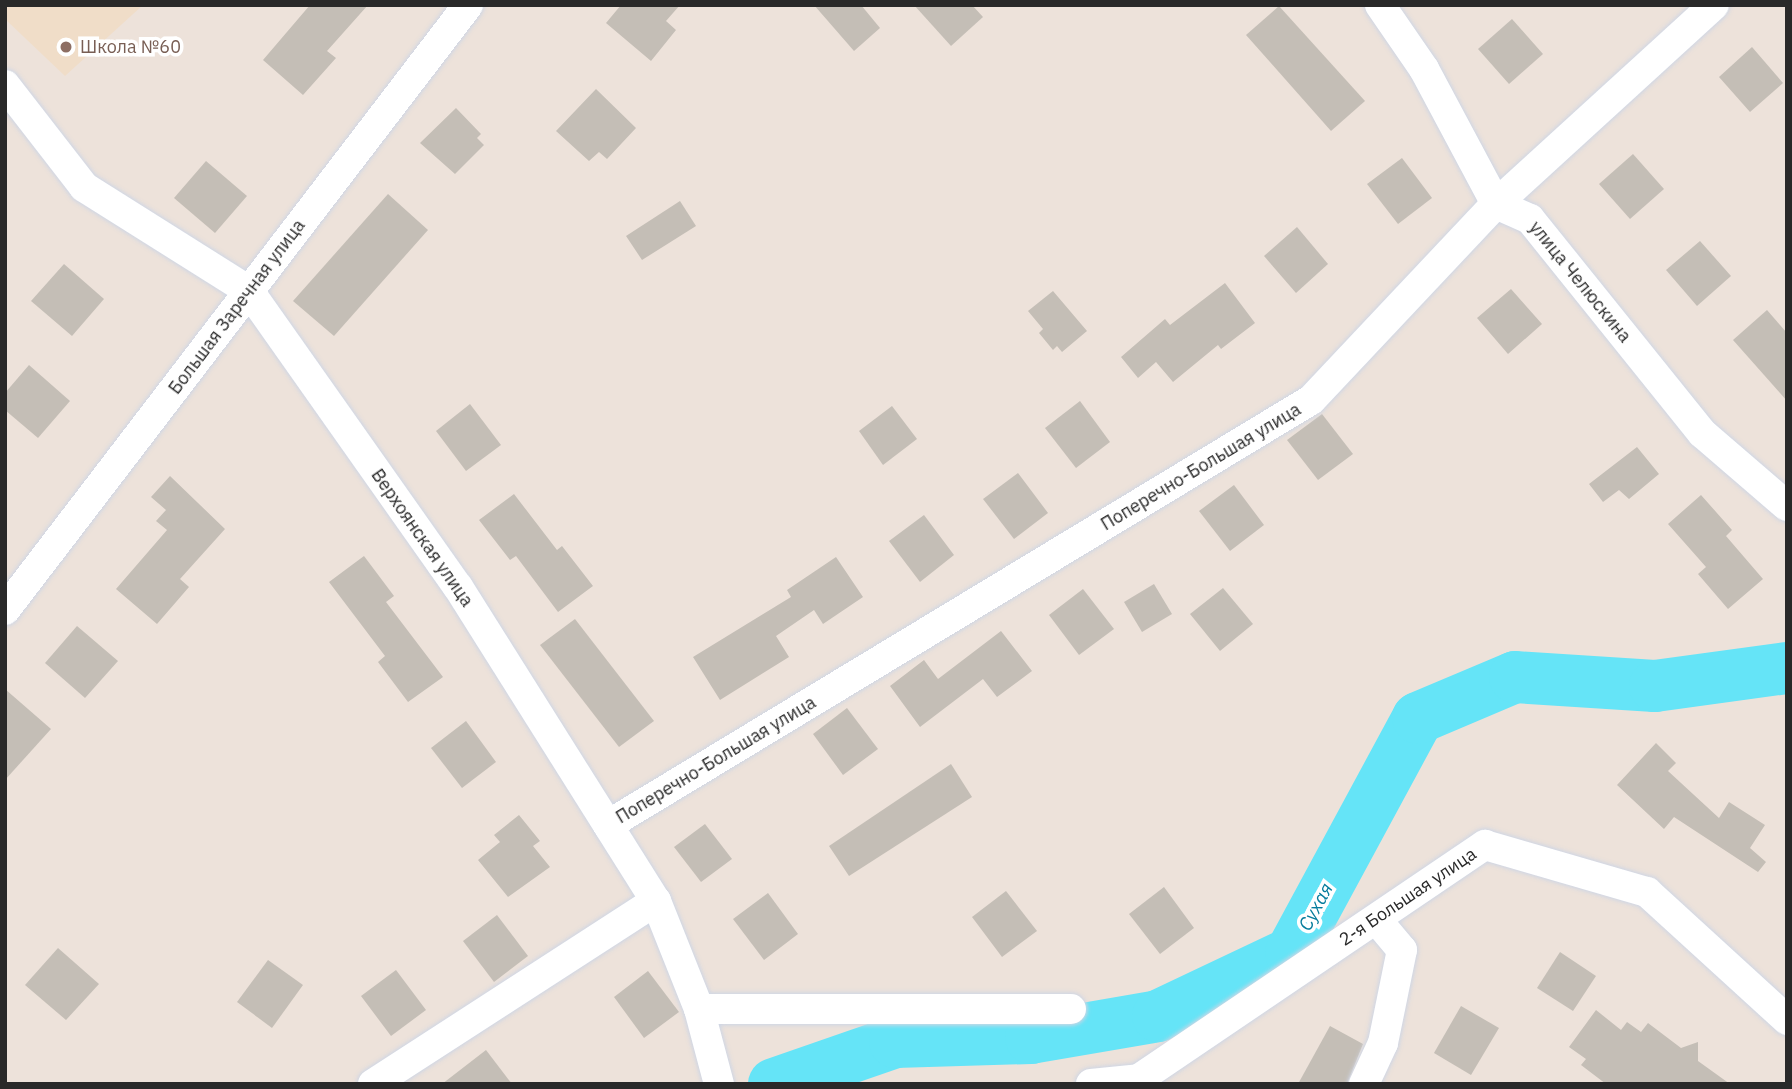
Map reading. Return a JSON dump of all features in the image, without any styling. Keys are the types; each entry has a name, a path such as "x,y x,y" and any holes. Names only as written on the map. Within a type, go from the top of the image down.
{"street":[{"name":"Большая Заречная улица","path":"5,610 468,5"},
{"path":"1380,5 1424,69 1496,204"},
{"name":"Поперечно-Большая улица","path":"608,825 1311,400 1496,204 1714,5"},
{"name":"Верхоянская улица","path":"5,85 84,187 249,291 458,587 656,901 699,1010 706,1044 719,1084"},
{"name":"улица Челюскина","path":"1496,204 1530,219 1702,433 1787,506"},
{"name":"2-я Большая улица","path":"1091,1084 1139,1079 1485,845 1647,892 1787,1020"},
{"path":"373,1084 656,901"},
{"path":"1364,1084 1384,1043 1402,950 1376,919"},
{"path":"699,1010 1071,1009"}],"shaded area":[{"name":"Школа №60","path":"5,5 143,5 65,76 5,19"}],"building":[{"path":"310,5 368,5 327,51 336,58 303,95 263,60"},
{"path":"621,5 680,5 666,21 676,30 651,61 606,23"},
{"path":"814,5 861,5 880,28 854,51"},
{"path":"914,5 972,5 983,17 951,46"},
{"path":"1279,6 1365,101 1331,131 1246,35"},
{"path":"1512,19 1543,54 1509,84 1478,49"},
{"path":"1752,47 1783,83 1750,112 1719,77"},
{"path":"596,89 636,128 607,159 599,152 589,161 556,131"},
{"path":"456,108 481,134 477,138 484,145 455,174 420,143"},
{"path":"1633,154 1664,189 1630,219 1599,184"},
{"path":"1402,158 1432,198 1398,224 1367,184"},
{"path":"206,161 247,196 215,233 174,198"},
{"path":"388,194 428,230 334,336 293,301"},
{"path":"680,201 696,226 642,260 626,236"},
{"path":"1297,227 1328,264 1296,293 1264,256"},
{"path":"1700,241 1731,276 1697,306 1666,270"},
{"path":"64,264 104,299 72,336 31,301"},
{"path":"1225,283 1255,323 1221,349 1218,345 1173,382 1156,362 1138,378 1121,357 1165,319 1170,325"},
{"path":"1511,289 1542,324 1508,354 1477,318"},
{"path":"1053,291 1087,331 1062,352 1057,346 1053,350 1039,333 1043,329 1028,311"},
{"path":"1767,310 1787,333 1787,401 1733,340"},
{"path":"29,365 70,401 38,438 5,410 5,393"},
{"path":"1080,401 1110,442 1076,468 1045,428"},
{"path":"470,404 501,445 466,471 436,431"},
{"path":"892,406 917,439 883,465 859,431"},
{"path":"1322,414 1353,454 1318,480 1287,440"},
{"path":"1637,447 1659,474 1629,499 1619,490 1603,502 1589,484"},
{"path":"1018,473 1048,513 1014,539 983,499"},
{"path":"170,476 225,529 180,579 189,587 157,624 116,589 167,530 156,521 166,510 151,497"},
{"path":"1234,485 1264,525 1230,551 1199,511"},
{"path":"514,494 557,550 562,546 593,586 558,612 516,556 510,560 479,520"},
{"path":"1701,495 1732,530 1726,536 1763,579 1728,609 1698,574 1706,567 1668,524"},
{"path":"924,515 954,555 920,582 889,541"},
{"path":"364,556 394,596 386,602 443,677 408,702 378,662 385,656 329,582"},
{"path":"836,557 863,597 823,624 814,610 776,636 789,657 720,700 693,657 791,597 787,590"},
{"path":"1154,584 1172,614 1142,632 1124,602"},
{"path":"1223,588 1253,624 1220,651 1190,614"},
{"path":"1083,589 1114,629 1079,655 1049,615"},
{"path":"575,619 654,721 619,747 540,645"},
{"path":"77,626 118,661 85,698 45,663"},
{"path":"1001,631 1032,671 997,697 983,679 920,727 890,686 924,660 938,679"},
{"path":"5,689 51,729 5,780"},
{"path":"847,708 878,749 843,775 813,734"},
{"path":"466,721 496,762 462,788 431,748"},
{"path":"1656,743 1676,763 1668,771 1719,818 1729,802 1765,825 1750,848 1766,862 1758,872 1674,817 1664,829 1617,785"},
{"path":"951,764 972,797 849,876 829,846"},
{"path":"519,815 540,841 533,846 550,867 508,897 478,860 500,842 494,835"},
{"path":"705,824 732,859 701,882 674,847"},
{"path":"1164,887 1194,928 1160,954 1129,914"},
{"path":"1006,891 1037,931 1002,957 972,917"},
{"path":"768,893 798,934 764,960 733,919"},
{"path":"497,915 528,956 494,982 463,941"},
{"path":"58,948 99,984 66,1020 25,985"},
{"path":"1560,952 1596,976 1573,1011 1537,988"},
{"path":"268,960 303,985 272,1028 237,1002"},
{"path":"396,970 426,1010 391,1036 361,996"},
{"path":"648,971 679,1012 644,1038 614,997"},
{"path":"1461,1006 1499,1028 1471,1075 1434,1053"},
{"path":"1596,1010 1621,1030 1627,1022 1641,1032 1648,1023 1681,1048 1698,1042 1698,1061 1730,1084 1606,1084 1581,1065 1586,1059 1569,1047"},
{"path":"1330,1026 1363,1044 1347,1084 1298,1084"},
{"path":"486,1050 512,1084 442,1084"}],"waterway":[{"name":"Сухая","path":"774,1084 895,1042 1031,1038 1158,1016 1291,953 1418,718 1515,677 1655,686 1787,668"}],"place":[{"name":"Школа №60","path":"66,47"}]}
